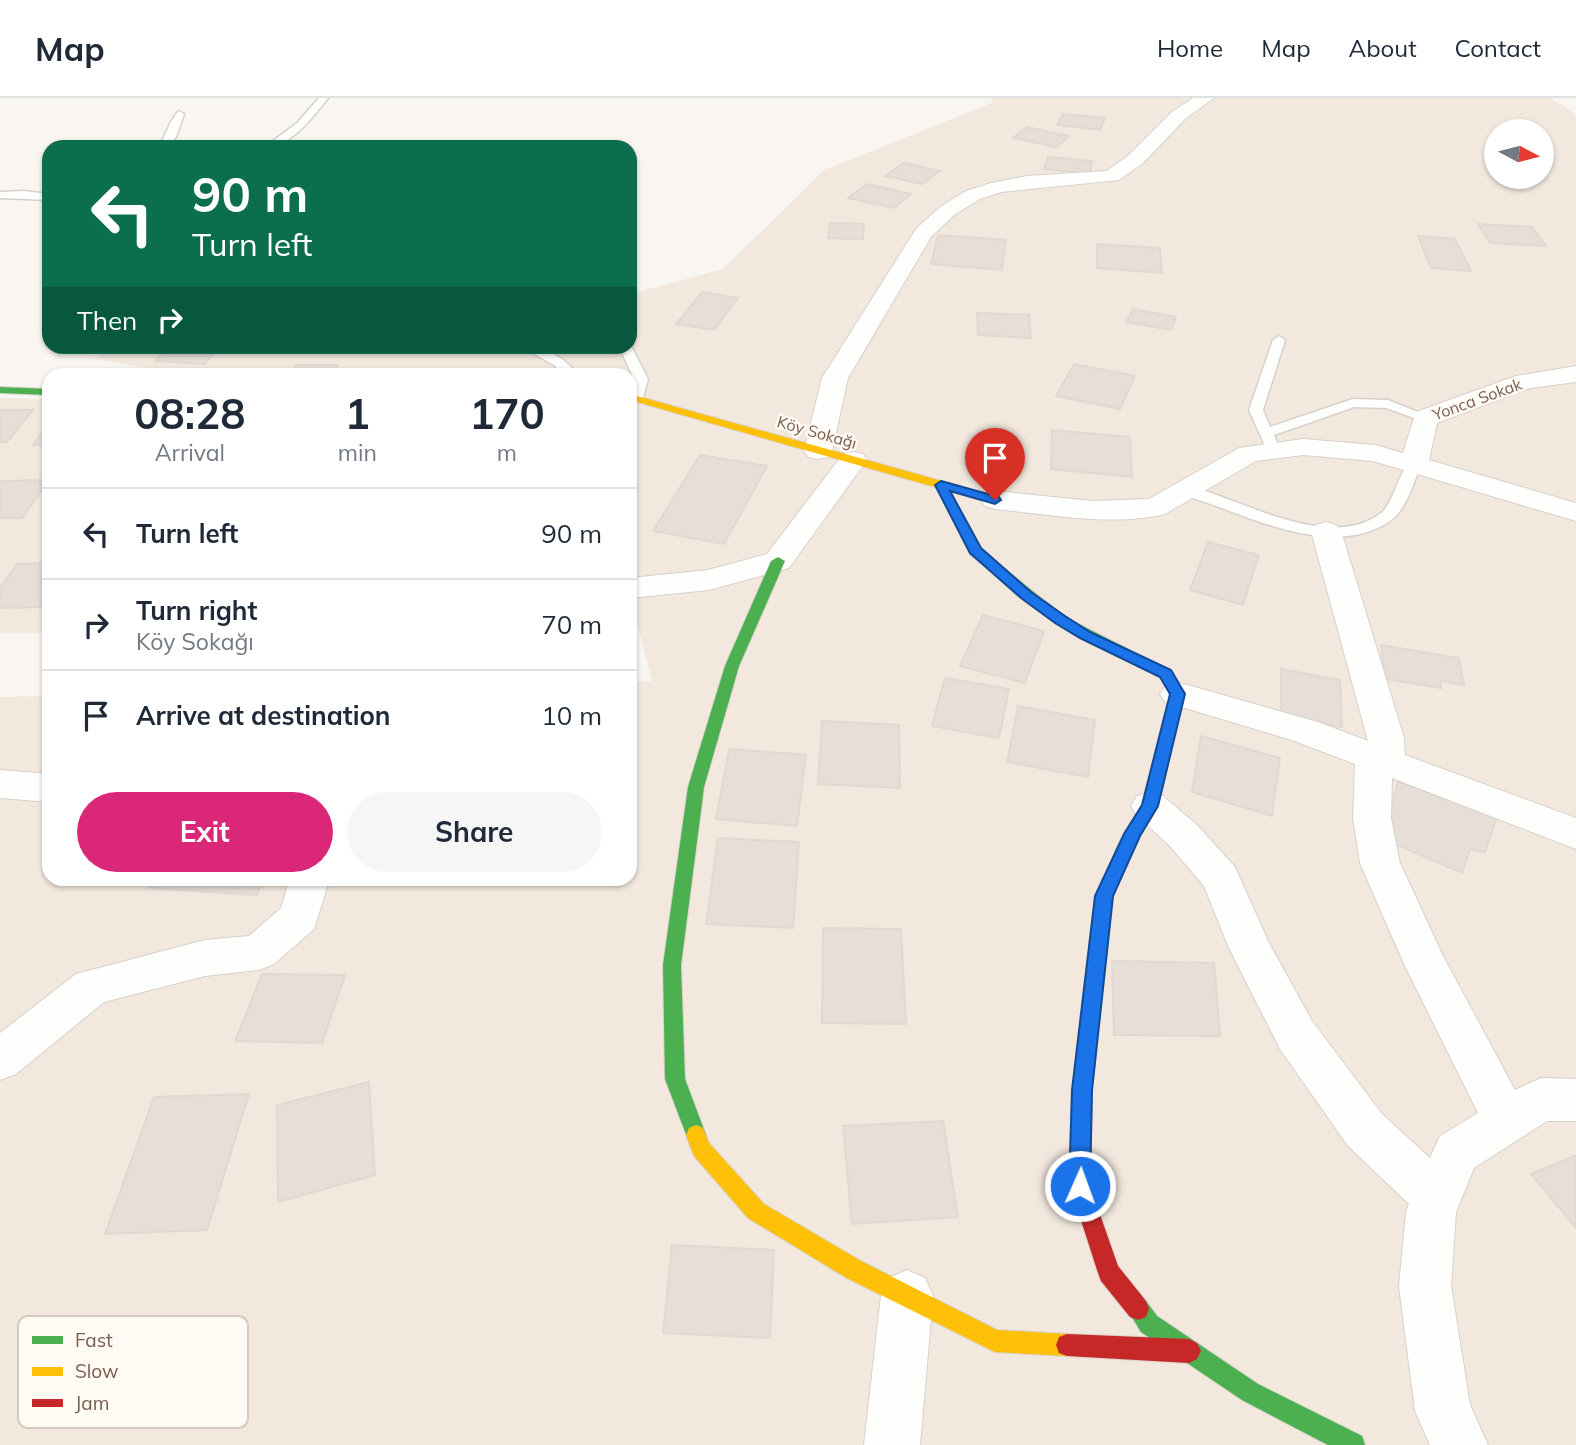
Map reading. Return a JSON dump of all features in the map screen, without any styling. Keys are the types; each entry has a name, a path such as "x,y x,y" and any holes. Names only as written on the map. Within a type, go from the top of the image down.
{"street":[{"path":"818,451 835,378 923,233 947,211 973,195 998,187 1027,182 1112,176 1124,170 1166,125 1194,103 1206,98"},
{"name":"Yonca Sokak","path":"1414,465 1426,418 1525,381 1576,374"},
{"path":"0,390 42,391"},
{"name":"Köy Sokağı","path":"637,399 995,500"},
{"path":"995,500 1093,510 1155,508 1270,442 1375,453 1576,512"},
{"path":"853,460 778,561 732,666 696,787 672,965 675,1079 701,1149 756,1210 853,1269 995,1341 1189,1351"},
{"path":"941,485 975,551 1060,620 1166,674 1177,694 1150,806 1132,834 1104,896 1082,1090 1080,1186 1109,1273 1149,1324 1250,1392 1353,1445"},
{"path":"1326,531 1386,738 1372,818 1380,863 1425,964 1506,1120"},
{"path":"637,587 709,580 778,561"},
{"path":"1177,694 1305,732 1576,834"},
{"path":"0,784 42,787"},
{"path":"1150,806 1183,835 1220,878 1249,946 1296,1035 1365,1130 1437,1197"},
{"path":"0,1060 91,987 205,958 259,952 299,917 308,886"},
{"path":"1460,1445 1443,1411 1424,1286 1431,1212 1457,1152 1541,1099 1576,1100"},
{"path":"892,1445 907,1296"}],"lane":[{"path":"280,140 300,125 324,98"},
{"path":"169,140 179,114"},
{"path":"0,195 42,196"},
{"path":"1279,341 1256,410 1270,442 1353,403 1388,404 1426,418"},
{"path":"542,354 559,362 564,368"},
{"path":"637,371 641,379 637,388"},
{"path":"1188,490 1278,522 1326,531 1364,527 1385,517 1391,511 1414,465"}],"shaded area":[{"path":"992,98 1551,98 1576,115 1576,1445 0,1445 0,697 42,696 42,886 637,886 637,682 652,681 637,623 637,368 147,368 94,359 100,354 637,354 637,292 723,269 824,170 992,103"},
{"path":"0,398 42,399 42,633 0,633"}],"building":[{"path":"1063,114 1105,118 1100,130 1057,125"},
{"path":"1027,127 1069,136 1056,147 1013,138"},
{"path":"1048,157 1092,161 1090,174 1044,169"},
{"path":"904,163 940,171 922,184 885,176"},
{"path":"867,184 911,194 894,208 848,198"},
{"path":"830,223 864,224 863,239 828,238"},
{"path":"1478,224 1532,227 1546,246 1490,243"},
{"path":"938,235 1006,240 1002,270 931,264"},
{"path":"1418,236 1455,239 1471,271 1431,268"},
{"path":"1097,244 1160,248 1162,273 1097,268"},
{"path":"702,292 738,298 714,330 676,324"},
{"path":"1133,309 1176,317 1171,330 1126,322"},
{"path":"977,313 1029,315 1031,338 978,335"},
{"path":"162,354 213,354 205,364 155,361"},
{"path":"1074,364 1135,376 1120,409 1056,396"},
{"path":"296,365 338,365 336,368 294,368"},
{"path":"0,410 33,410 7,442 0,442"},
{"path":"1052,430 1130,437 1132,477 1051,469"},
{"path":"42,433 42,444 33,445"},
{"path":"700,455 767,466 724,544 653,531"},
{"path":"42,480 42,490 22,518 0,518 0,481"},
{"path":"1208,542 1259,555 1243,605 1190,590"},
{"path":"42,563 42,607 0,608 0,588 17,564"},
{"path":"983,615 1044,631 1025,683 960,666"},
{"path":"1381,645 1459,658 1464,685 1440,681 1441,688 1385,679"},
{"path":"1281,669 1340,680 1342,727 1281,716"},
{"path":"945,678 1009,689 999,738 932,726"},
{"path":"1018,706 1095,720 1088,777 1007,762"},
{"path":"822,721 899,725 900,788 818,784"},
{"path":"1201,736 1280,758 1272,816 1192,792"},
{"path":"729,749 806,755 797,826 716,819"},
{"path":"1398,782 1497,817 1485,852 1470,849 1462,873 1381,838"},
{"path":"718,838 799,842 793,928 706,924"},
{"path":"150,886 261,886 257,895 149,888"},
{"path":"823,928 901,929 906,1024 822,1023"},
{"path":"1112,961 1214,963 1220,1036 1114,1035"},
{"path":"262,974 345,975 322,1043 235,1041"},
{"path":"369,1082 375,1175 278,1202 277,1105"},
{"path":"249,1094 207,1230 105,1234 154,1097"},
{"path":"943,1121 958,1217 852,1224 843,1126"},
{"path":"1576,1155 1576,1228 1531,1174"},
{"path":"672,1245 774,1250 770,1338 663,1333"}],"traffic: fast":[{"path":"0,390 42,392"},
{"path":"941,485 975,551 1060,620 1166,674 1177,694 1150,806 1132,833 1104,896 1082,1090 1081,1141"},
{"path":"696,1135 675,1079 672,965 696,787 732,666 778,561"},
{"path":"1138,1309 1149,1324 1250,1392 1353,1445"}],"traffic: slow":[{"path":"637,399 995,500"},
{"path":"696,1135 701,1149 756,1211 853,1269 995,1341 1067,1345"}],"traffic: jam":[{"path":"1081,1141 1080,1186 1109,1273 1138,1309"},
{"path":"1067,1345 1189,1351"}],"route":[{"path":"995,500 941,485 975,551 1060,620 1166,674 1177,694 1150,806 1132,834 1104,896 1082,1090 1080,1186"}]}
